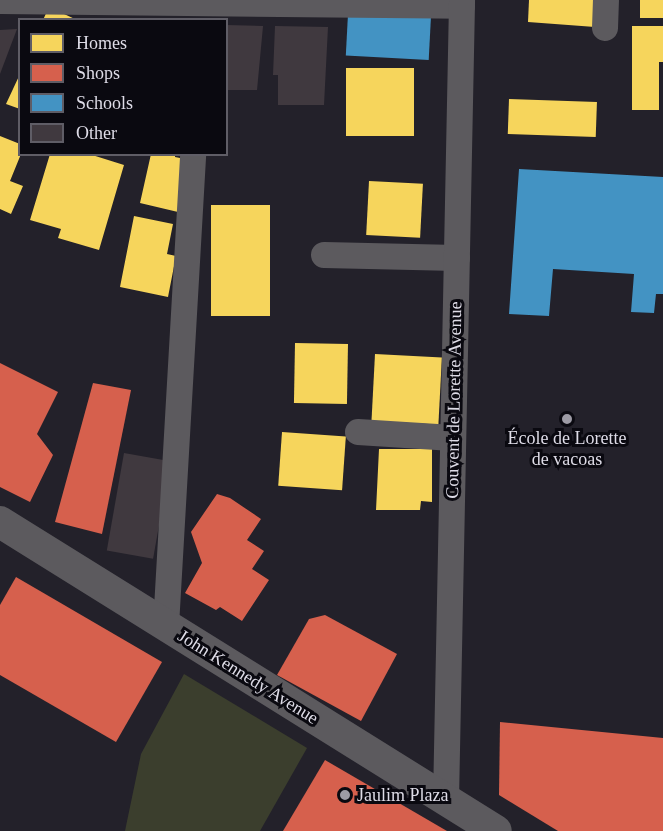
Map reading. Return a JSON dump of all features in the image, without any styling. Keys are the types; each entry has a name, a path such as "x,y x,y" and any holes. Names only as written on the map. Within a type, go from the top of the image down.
{"street":[{"path":"605,28 606,0"},
{"path":"0,1 108,1 202,11 462,3"},
{"name":"Couvent de Lorette Avenue","path":"446,800 462,3"},
{"path":"166,626 193,156"},
{"path":"324,255 457,258"},
{"path":"358,432 453,438"},
{"name":"John Kennedy Avenue","path":"0,522 495,831"}],"green space":[{"path":"184,674 307,748 260,831 125,831 141,754"}],"building: Homes":[{"path":"529,0 597,0 595,27 528,22"},
{"path":"640,0 663,0 663,18 640,18"},
{"path":"49,7 73,18 44,18"},
{"path":"632,26 663,26 663,62 659,62 659,110 632,110"},
{"path":"346,68 414,68 414,136 346,136"},
{"path":"18,78 18,108 6,104"},
{"path":"509,99 597,102 596,137 508,134"},
{"path":"0,136 18,143 18,156 20,156 10,181 23,186 11,214 0,209"},
{"path":"49,156 95,156 124,165 99,250 58,238 61,229 30,220"},
{"path":"151,156 175,156 190,160 178,212 140,203"},
{"path":"369,181 423,184 420,238 366,235"},
{"path":"211,205 270,205 270,316 211,316"},
{"path":"134,216 173,224 167,254 176,256 168,297 120,287"},
{"path":"295,343 348,344 347,404 294,403"},
{"path":"375,354 442,358 438,424 371,421"},
{"path":"282,432 346,436 342,490 278,486"},
{"path":"379,449 432,449 432,502 421,501 420,510 376,510"}],"building: Shops":[{"path":"0,363 58,392 37,434 53,455 30,502 0,487"},
{"path":"93,383 131,390 102,534 55,522"},
{"path":"217,494 230,498 261,519 247,540 264,551 252,569 269,580 242,621 220,607 216,610 185,593 202,563 191,532"},
{"path":"16,577 162,662 116,742 0,675 0,605"},
{"path":"325,615 397,654 361,721 277,675 309,619"},
{"path":"500,722 663,738 663,831 558,831 499,795"},
{"name":"Jaulim Plaza","path":"325,760 447,831 283,831"}],"building: Schools":[{"path":"348,12 431,16 429,60 346,56"},
{"path":"519,169 663,177 663,294 656,294 654,313 631,312 634,274 553,269 549,316 509,314"}],"building: Other":[{"path":"228,25 263,26 257,90 228,90"},
{"path":"275,26 328,27 324,105 278,105 278,75 273,75"},
{"path":"17,29 0,74 0,30"},
{"path":"124,453 170,461 153,559 107,550"}],"place":[{"name":"École de Lorette de vacoas","path":"567,419"},
{"name":"Jaulim Plaza","path":"345,795"}]}
